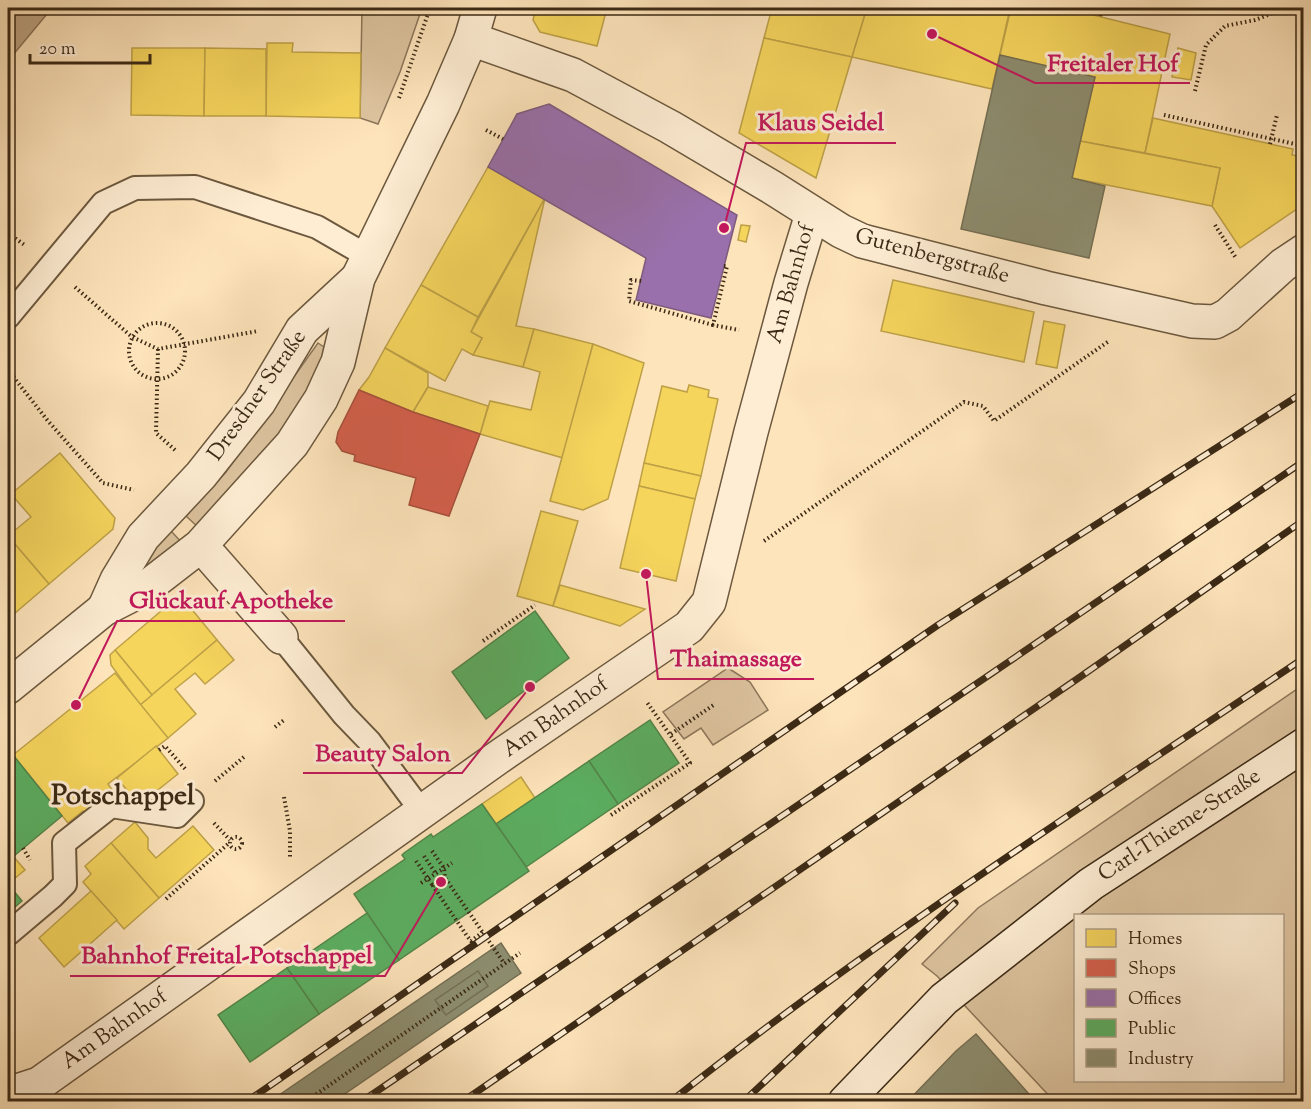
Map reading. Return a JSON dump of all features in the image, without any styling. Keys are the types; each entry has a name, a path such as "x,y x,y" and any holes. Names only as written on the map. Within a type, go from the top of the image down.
{"street":[{"path":"363,268 443,104 471,39 480,8"},
{"name":"Gutenbergstraße","path":"471,39 573,75 670,127 862,242 1046,288 1192,321 1215,322 1228,315 1283,265 1304,251"},
{"name":"Am Bahnhof","path":"8,1094 39,1084 529,736 689,627 708,602 791,282 812,214"},
{"name":"Dresdner Straße","path":"104,609 147,588 200,546 292,444 321,399 338,362 363,268"},
{"name":"Dresdner Straße","path":"104,609 117,580 143,537 201,475 259,402 302,330 363,268"},
{"path":"212,558 281,637"},
{"path":"8,687 104,609"},
{"name":"Carl-Thieme-Straße","path":"845,1101 944,999 1091,884 1304,745"}],"lane":[{"path":"8,317 103,203 135,188 195,188 317,227 363,268"},
{"path":"281,637 344,715 370,742 423,813"},
{"path":"8,934 65,884 64,843 111,806 177,816 192,801"}],"path":[{"path":"399,98 430,8"},
{"path":"1100,16 1102,8"},
{"path":"1195,91 1206,45 1224,26 1255,20 1278,11"},
{"path":"1164,115 1304,146"},
{"path":"1270,144 1276,115"},
{"path":"486,130 503,139"},
{"path":"1215,225 1238,262"},
{"path":"8,233 50,264 132,337 158,349 264,330"},
{"path":"713,325 727,266 724,266"},
{"path":"641,281 632,280 628,301 742,331"},
{"path":"160,322 171,326 185,343 186,354 175,373 156,380 144,376 135,369 129,358 132,337 139,328 149,324 160,322"},
{"path":"755,546 964,402 984,406 994,421 1110,340"},
{"path":"158,349 156,433 179,454"},
{"path":"8,364 15,379 48,421 103,483 142,492"},
{"path":"483,641 535,605"},
{"path":"8,623 11,628"},
{"path":"611,814 690,763 644,698"},
{"path":"671,734 715,704"},
{"path":"275,727 284,720"},
{"path":"159,750 165,746 189,773"},
{"path":"218,777 244,756"},
{"path":"284,797 290,831 290,861"},
{"path":"166,899 229,843"},
{"path":"431,849 444,868 445,878 504,963"},
{"path":"423,855 436,874"},
{"path":"415,860 471,941 483,932"},
{"path":"421,883 452,863"},
{"path":"433,886 445,878"},
{"path":"305,1101 520,953"}],"shaded area":[{"path":"8,8 52,8 8,61"},
{"path":"362,8 422,8 400,72 378,124 360,118"},
{"path":"318,343 324,347 322,363 310,398 200,529 186,516 226,472"},
{"path":"171,531 184,545 135,586 136,567"},
{"path":"728,668 750,682 768,710 713,745 701,728 684,739 663,712"},
{"path":"1303,685 1303,1101 1054,1101 937,976 922,964 978,908"}],"building: Homes":[{"path":"536,8 607,8 597,46 540,32 533,20"},
{"path":"772,8 867,8 852,57 764,38"},
{"path":"867,8 984,8 1009,13 992,89 852,57"},
{"path":"1011,8 1065,8 1170,34 1145,153 1080,141 1095,77 1000,55"},
{"path":"764,38 852,57 816,178 739,133"},
{"path":"267,43 293,43 292,52 361,53 360,118 266,116"},
{"path":"132,48 205,48 204,116 131,115"},
{"path":"205,48 266,49 266,116 204,116"},
{"path":"1178,48 1196,53 1191,80 1172,77"},
{"path":"1153,118 1293,149 1292,155 1304,157 1304,204 1240,248 1212,206 1220,168 1145,153"},
{"path":"1080,141 1220,168 1212,206 1072,178"},
{"path":"488,167 545,198 478,317 421,285"},
{"path":"545,198 516,326 534,329 523,367 473,355 482,338 471,332"},
{"path":"741,225 750,226 746,242 738,240"},
{"path":"893,280 1034,312 1024,362 881,331"},
{"path":"421,285 478,317 471,332 482,338 473,355 462,349 445,381 385,348"},
{"path":"1044,321 1065,325 1057,368 1036,364"},
{"path":"534,329 593,344 563,458 480,434 490,401 531,410 540,372 523,367"},
{"path":"593,344 644,363 608,499 583,510 550,501"},
{"path":"385,348 428,373 428,387 413,412 359,390"},
{"path":"689,385 709,390 708,397 718,399 701,476 644,463 662,386 687,392"},
{"path":"428,387 488,406 480,434 413,412"},
{"path":"60,453 115,518 113,529 49,584 8,536 31,517 11,494"},
{"path":"644,463 701,476 695,499 639,486"},
{"path":"639,486 695,499 676,581 620,568"},
{"path":"541,511 578,521 553,606 517,596"},
{"path":"8,536 49,584 8,619"},
{"path":"560,585 645,609 620,626 553,606"},
{"path":"180,595 217,640 152,695 115,650"},
{"path":"217,640 234,660 205,684 195,673 175,689 196,714 168,738 140,705"},
{"path":"115,650 152,695 140,705 111,665 110,655"},
{"path":"115,673 168,738 108,784 115,794 87,817 83,811 68,823 13,755"},
{"path":"156,746 178,774 139,805 117,778"},
{"path":"521,777 535,798 496,824 482,804"},
{"path":"135,822 148,838 148,849 156,858 193,826 214,850 159,898 111,843"},
{"path":"111,843 159,898 124,929 83,882 91,874 85,866"},
{"path":"13,856 25,870 8,884 8,861"},
{"path":"91,891 117,920 64,967 39,938"}],"building: Shops":[{"path":"359,390 413,412 480,434 449,516 409,505 416,478 354,461 355,455 342,451 336,442 338,432"}],"building: Offices":[{"path":"549,104 737,215 711,318 636,300 646,258 488,167 517,114"}],"building: Public":[{"path":"535,611 569,658 486,719 452,672"},
{"path":"650,720 679,763 618,804 589,761"},
{"path":"13,755 62,816 8,861 8,759"},
{"path":"589,761 618,804 526,867 496,824"},
{"path":"482,804 529,871 399,960 354,894 405,859 402,855 404,853 431,834 433,837"},
{"path":"8,884 22,901 8,913"},
{"path":"367,913 399,960 319,1014 287,968"},
{"path":"287,968 319,1014 250,1062 218,1015"}],"building: Industry":[{"path":"1000,55 1095,77 1072,178 1105,186 1089,258 961,229"},
{"path":"501,943 521,973 333,1102 269,1102"},
{"path":"478,971 488,986 446,1015 435,1000"},
{"path":"976,1034 1036,1102 907,1102 956,1051"}],"railway":[{"path":"246,1102 938,625 1304,392"},
{"path":"361,1102 1304,461"},
{"path":"462,1102 1304,520"},
{"path":"670,1102 824,985 903,929 1304,658"},
{"path":"743,1102 955,903"}],"place":[{"name":"Freitaler Hof","path":"932,34"},
{"name":"Klaus Seidel","path":"724,228"},
{"name":"Thaimassage","path":"646,574"},
{"name":"Beauty Salon","path":"530,687"},
{"name":"Glückauf Apotheke","path":"76,705"},
{"name":"Bahnhof Freital-Potschappel","path":"441,882"}],"district":[{"name":"Potschappel","path":"123,797"}]}
